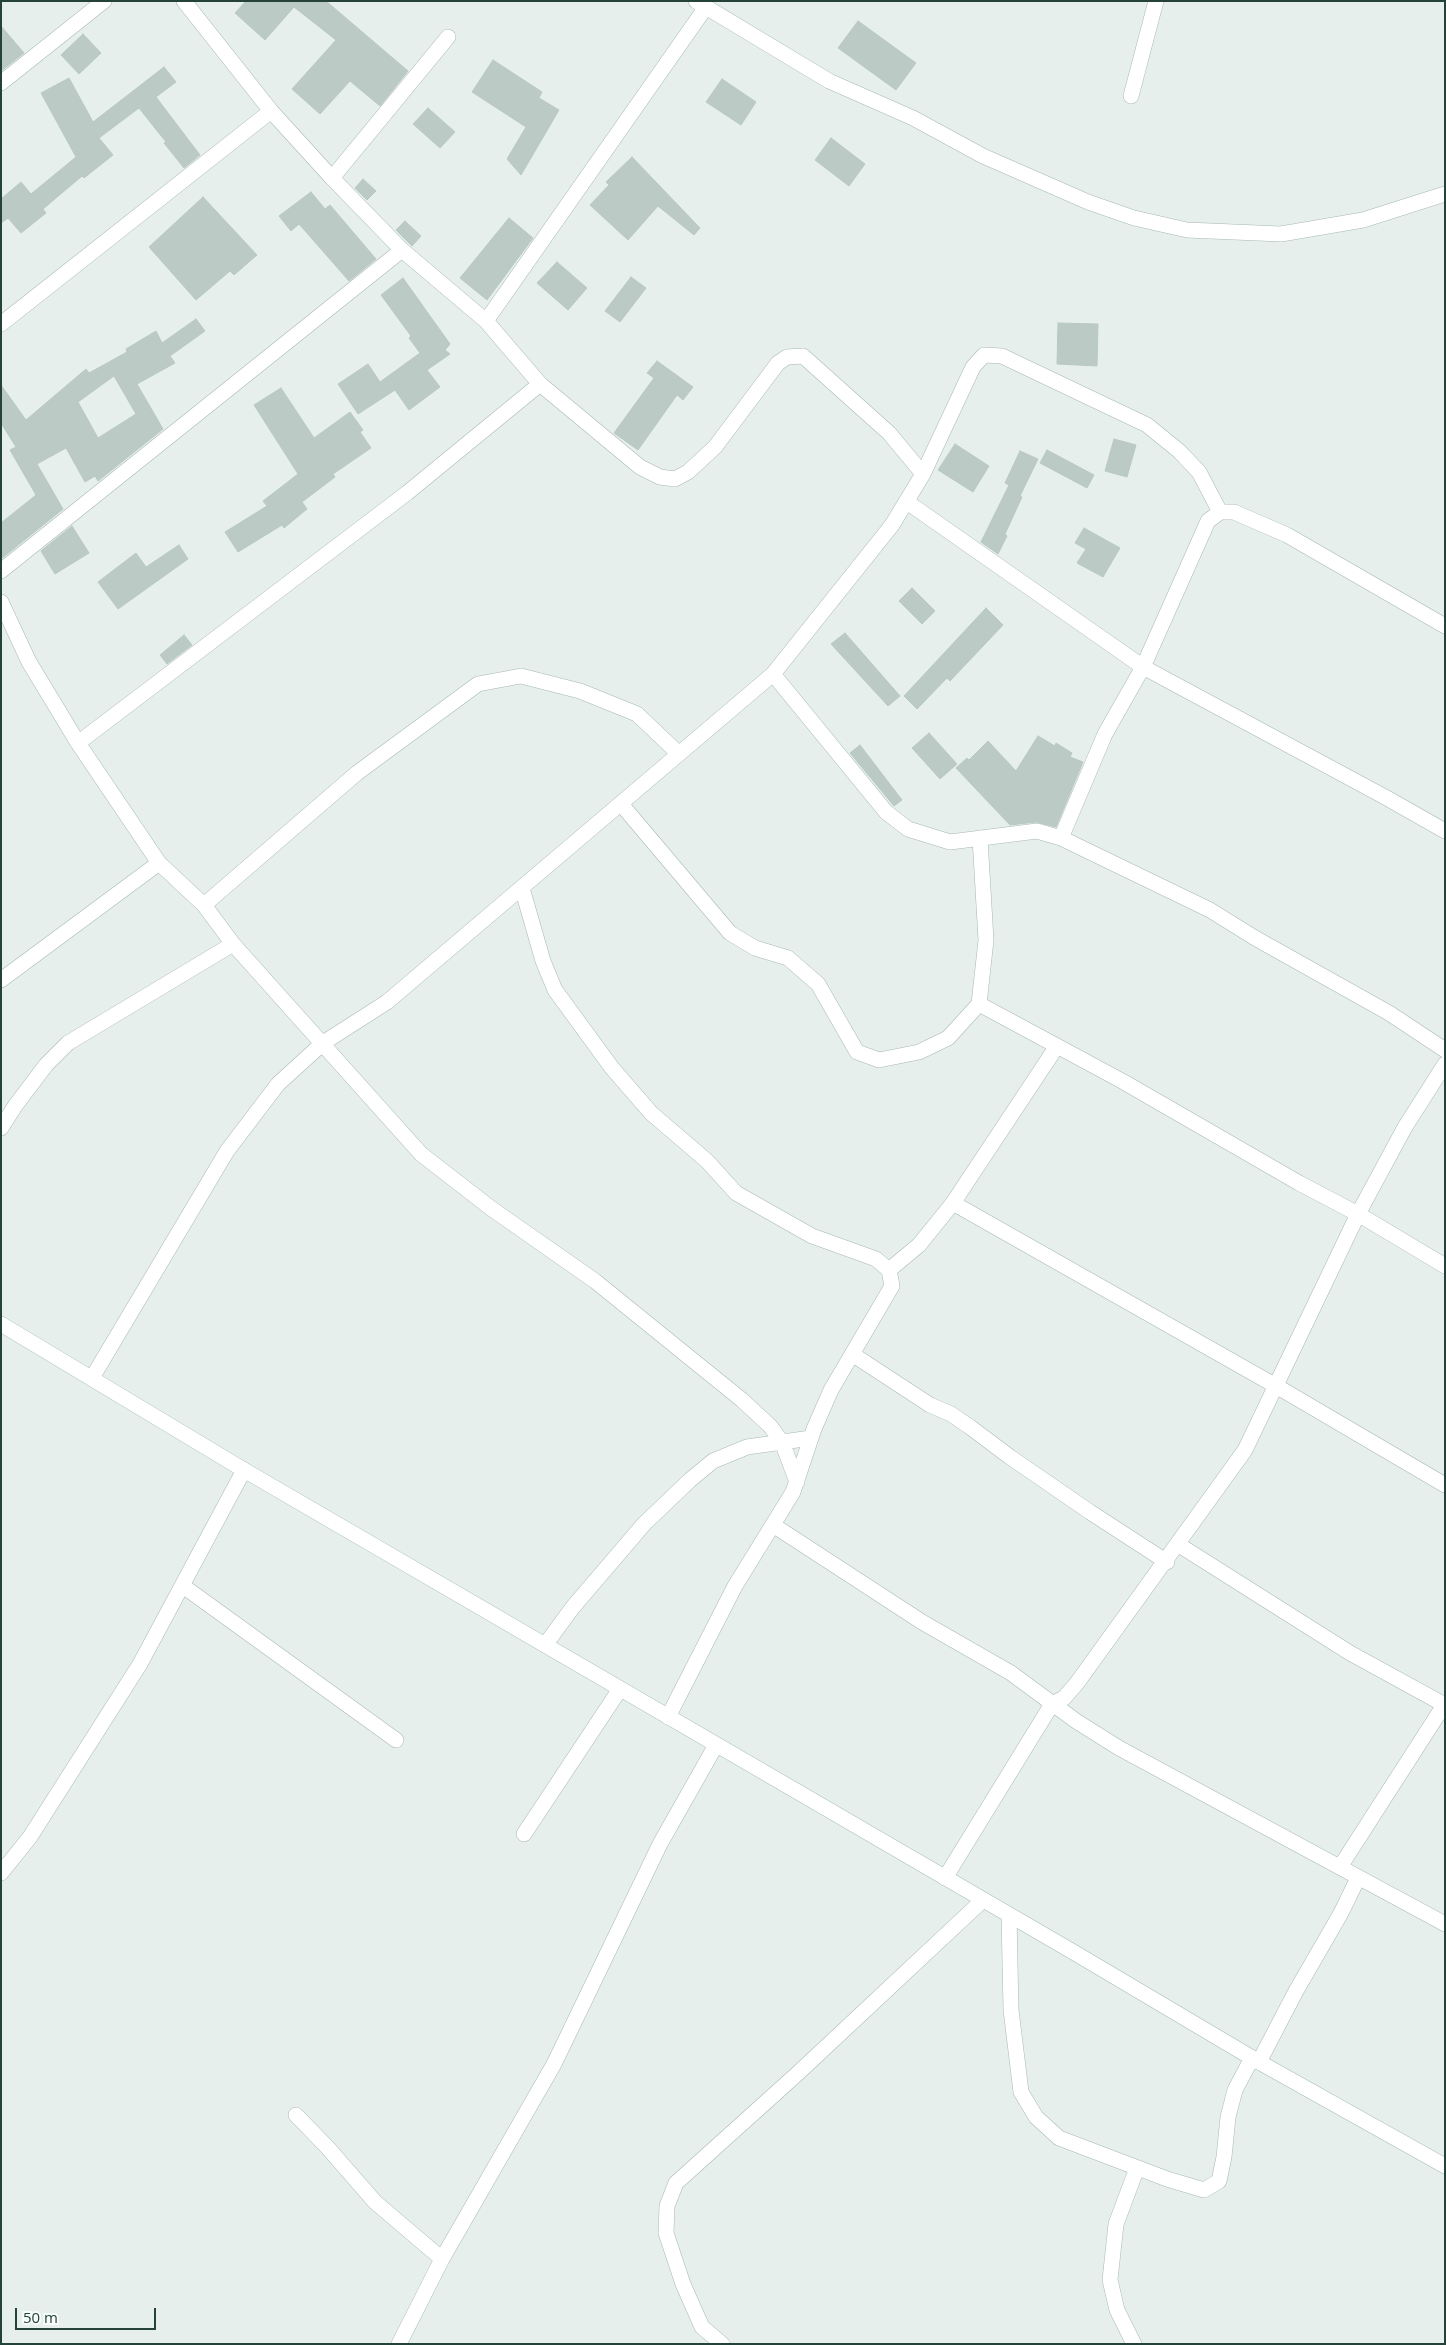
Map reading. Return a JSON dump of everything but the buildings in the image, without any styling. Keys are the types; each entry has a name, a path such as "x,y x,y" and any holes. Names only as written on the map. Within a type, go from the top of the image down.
{"street":[{"path":"1,83 104,1"},
{"path":"184,1 271,111 332,178 402,250 486,321 540,384 640,467 660,478 675,479 688,472 715,447 778,364 788,357 803,356 889,433 923,474"},
{"path":"1131,96 1156,1"},
{"path":"486,321 701,4 829,81 913,118 983,156 1088,202 1134,218 1188,230 1281,234 1363,220 1445,194"},
{"path":"332,178 448,37"},
{"path":"1,324 271,111"},
{"path":"1,571 402,250"},
{"path":"92,1378 227,1150 278,1084 323,1043 387,1002 773,674 908,502 973,367 984,355 1002,356 1147,425 1179,451 1199,472 1220,512"},
{"path":"78,744 407,493 540,384"},
{"path":"908,502 1143,667 1445,831"},
{"path":"1061,838 1105,734 1143,667 1208,521 1220,512 1234,512 1287,535 1445,626"},
{"path":"1,602 29,662 78,744 159,863 204,905 234,944 422,1154 492,1209 595,1281 742,1400 770,1426 782,1442 796,1482"},
{"path":"773,674 886,812 908,829 950,842 1037,831 1061,838 1210,910 1255,938 1389,1013 1445,1050"},
{"path":"204,905 357,773 478,684 521,676 580,691 637,714 679,754"},
{"path":"621,804 730,933 755,948 788,958 818,984 857,1052 879,1060 919,1052 948,1038 979,1004 986,940 980,838"},
{"path":"1,980 159,863"},
{"path":"522,888 543,962 555,990 612,1068 651,1112 707,1160 736,1193 812,1236 876,1259 889,1270 892,1286 831,1390 796,1482 773,1525 735,1586 668,1718"},
{"path":"1,1128 46,1065 68,1043 234,944"},
{"path":"979,1004 1122,1081 1299,1183 1358,1214 1445,1266"},
{"path":"889,1270 919,1245 953,1203 1058,1046"},
{"path":"945,1878 1052,1704 1064,1698 1077,1683 1179,1545 1245,1450 1358,1214 1405,1127 1445,1064"},
{"path":"953,1203 1276,1386 1445,1485"},
{"path":"1,1324 244,1470 668,1718 1255,2060 1445,2166"},
{"path":"852,1354 930,1405 951,1414 970,1426 1050,1484 1166,1562"},
{"path":"545,1646 573,1607 644,1524 713,1461 747,1447 812,1438"},
{"path":"1,1873 30,1837 140,1664 244,1470"},
{"path":"773,1525 922,1622 1011,1673 1052,1704 1119,1748 1445,1924"},
{"path":"1179,1545 1350,1653 1444,1705 1340,1867"},
{"path":"183,1586 396,1740"},
{"path":"524,1834 620,1689"},
{"path":"399,2344 442,2259 554,2064 660,1844 716,1745"},
{"path":"1009,1915 1011,2010 1021,2092 1036,2117 1059,2138 1137,2168 1204,2190 1219,2181 1224,2157 1228,2117 1235,2090 1255,2060 1342,1913 1358,1878"},
{"path":"722,2344 702,2327 683,2284 666,2233 667,2206 676,2183 797,2074 983,1900"},
{"path":"296,2115 328,2148 375,2202 442,2259"},
{"path":"1134,2344 1117,2310 1110,2280 1116,2224 1137,2168"}]}
